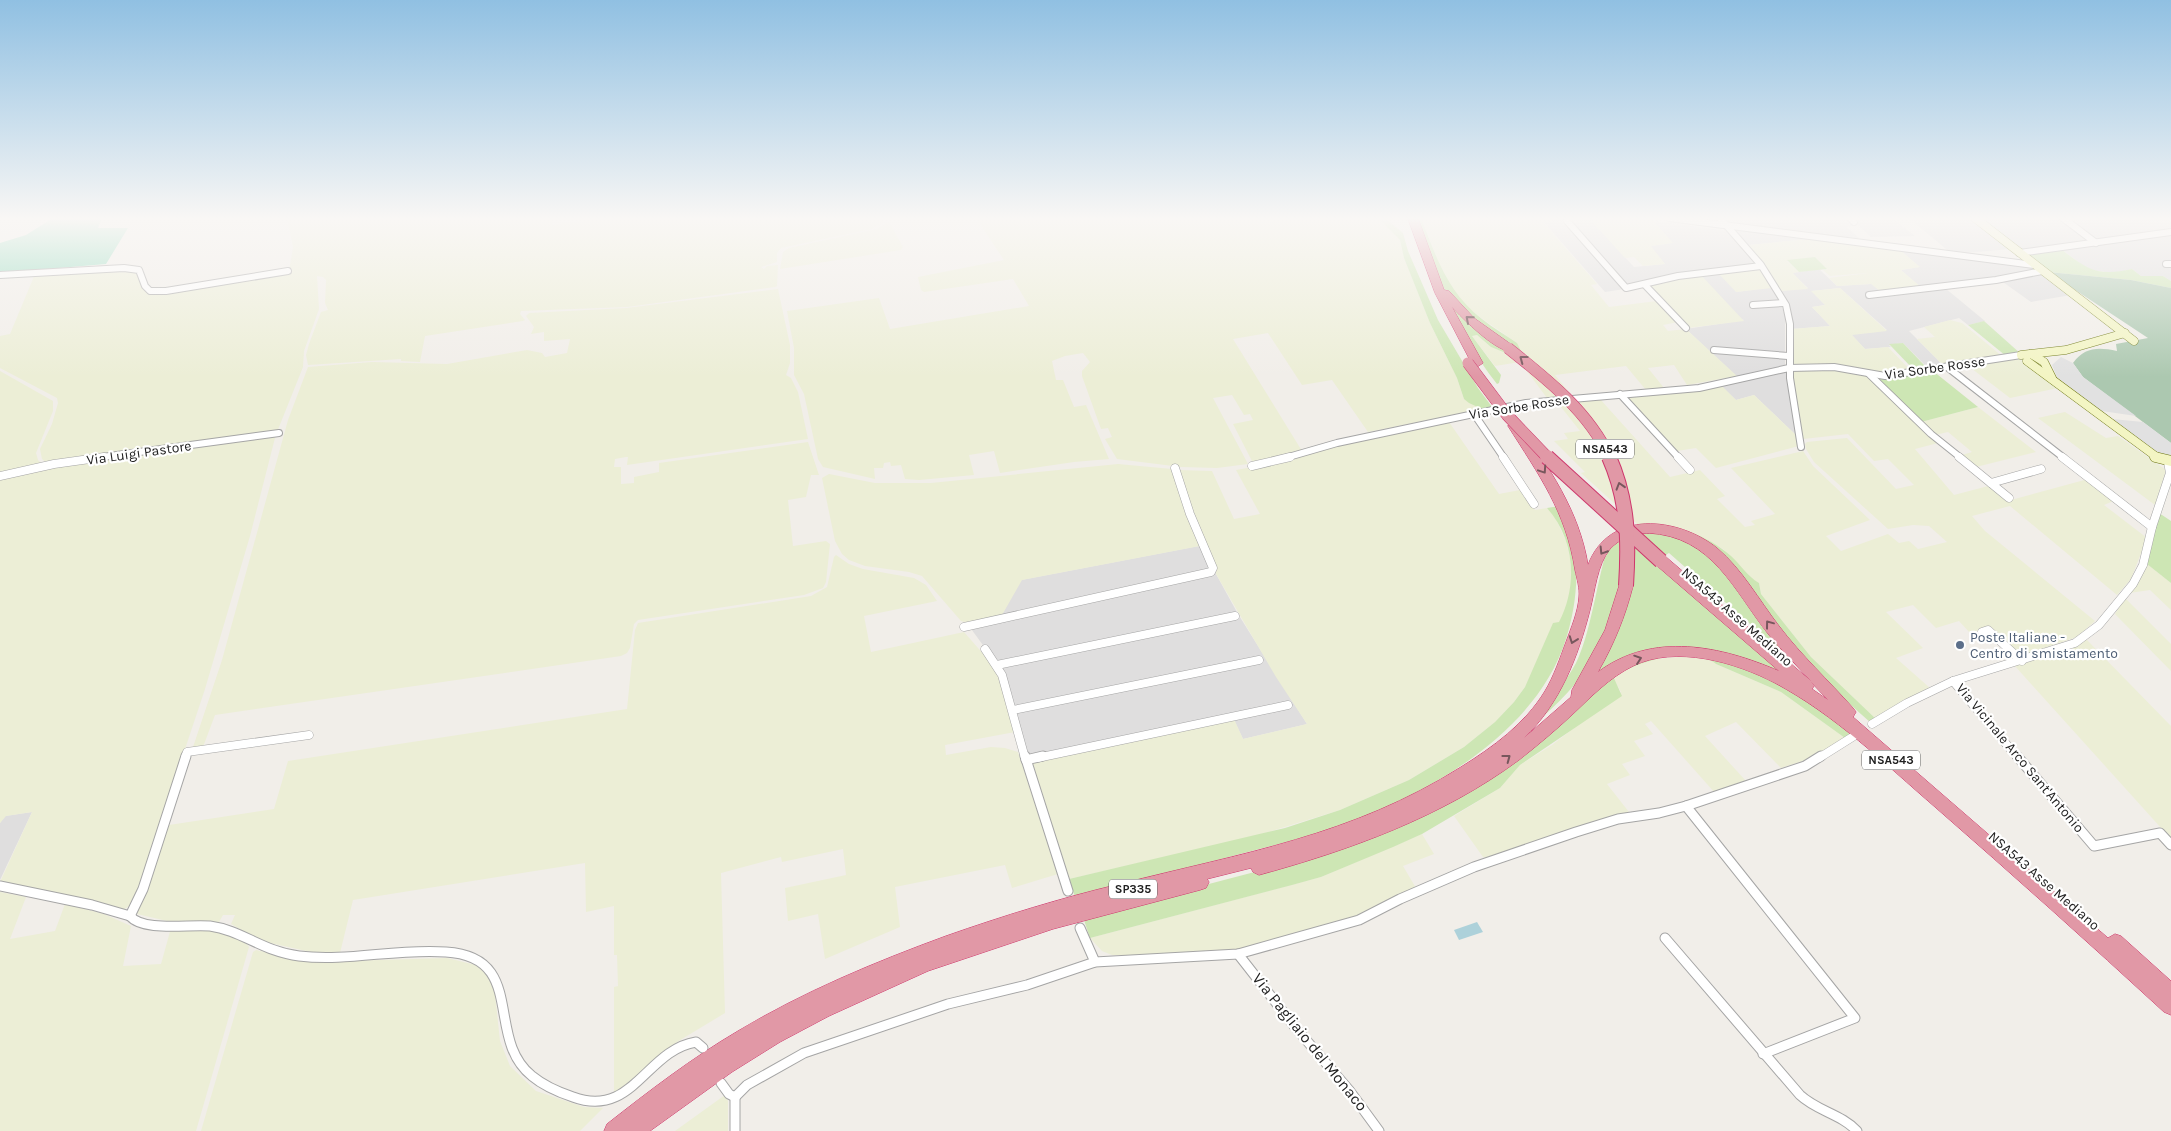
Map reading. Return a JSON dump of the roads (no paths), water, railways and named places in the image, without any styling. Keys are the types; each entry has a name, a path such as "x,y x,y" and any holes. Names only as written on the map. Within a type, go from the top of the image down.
{"highway":[{"name":"NSA543 Asse Mediano","path":"1424,271 1437,309 1506,415 1556,465 2127,959"},
{"name":"NSA543 Asse Mediano","path":"1429,271 1473,363 1543,442 1665,560"},
{"name":"NSA543","path":"1430,271 1458,309 1547,377 1584,416 1606,449 1622,492 1626,511 1628,547 1626,586 1619,616 1591,680"},
{"name":"NSA543","path":"1506,415 1550,481 1565,510 1574,532 1586,594"},
{"name":"NSA543","path":"1586,594 1604,546 1617,536 1635,530 1654,528 1674,532 1699,542 1726,565 1780,638 1847,717"},
{"name":"SP335","path":"614,1131 702,1065 752,1034 796,1009 870,974 1009,923 1314,842 1371,822 1422,798 1480,762 1518,734 1549,698 1559,678 1581,619 1586,594"},
{"name":"NSA543","path":"1591,680 1637,658 1658,653 1684,652 1713,655 1737,661 1800,689 1847,717"},
{"name":"SP335","path":"634,1131 711,1072 779,1031 866,988 944,956 1030,927 1320,851 1376,831 1426,808 1492,769 1544,731 1569,708 1591,680"},
{"path":"2127,959 2171,993"},
{"path":"2127,959 2171,1006"}],"street":[{"path":"0,275 75,271"},
{"path":"139,271 145,286 150,291 166,291 288,271"},
{"path":"1611,271 1626,288 1678,276 1721,271"},
{"path":"1764,271 1783,302 1789,317 1788,356 1791,399 1801,447"},
{"path":"1869,295 1996,280 2042,271 2134,341"},
{"path":"1645,285 1686,328"},
{"path":"1753,306 1783,302"},
{"path":"2044,363 2052,355 2125,334"},
{"path":"1714,350 1788,356"},
{"path":"2026,357 2066,350"},
{"path":"2026,357 2044,363 2050,375 2060,386"},
{"path":"2026,357 2060,386 2153,456 2170,461"},
{"name":"Via Sorbe Rosse","path":"1252,466 1295,456 1337,443 1526,403 1699,388 1789,368 1834,367 1869,374 1892,375 2026,357"},
{"path":"1947,367 2152,526"},
{"path":"1869,374 1931,434 2009,498"},
{"path":"1620,394 1690,470"},
{"path":"1474,414 1534,504"},
{"name":"Via Luigi Pastore","path":"0,476 54,464 279,433"},
{"name":"Via Vicinale Arco Sant'Antonio","path":"2170,461 2170,473 2152,526 2143,565 2132,584 2099,624 2075,643 1953,681 2094,846 2160,833 2171,845"},
{"path":"964,627 1211,572 1213,568 1190,514 1175,468"},
{"path":"1992,483 2041,469"},
{"path":"997,665 1235,616"},
{"path":"1982,632 1988,630 2022,661"},
{"path":"985,649 1002,675 1026,760 1068,891"},
{"path":"1013,710 1259,660"},
{"path":"1872,724 1915,698 1953,681"},
{"path":"1026,760 1288,705"},
{"path":"130,916 143,889 188,751 309,734"},
{"path":"735,1131 735,1097 747,1085 804,1053 948,1004 1027,985 1096,962 1238,954 1359,920 1400,899 1474,867 1618,819 1660,813 1686,806 1805,766 1854,736"},
{"path":"1686,806 1855,1018 1763,1054"},
{"path":"0,886 92,905 130,916 135,922 145,925 219,928 231,931 268,950 322,958 425,951 445,951 468,956 484,963 495,976 512,1053 524,1068 542,1084 598,1104 615,1100 682,1044 696,1042 703,1048"},
{"path":"1080,928 1096,962"},
{"path":"1666,938 1763,1054 1808,1103 1822,1111 1839,1114 1857,1131"},
{"name":"Via Pagliaio del Monaco","path":"1238,954 1261,979 1294,1026 1349,1090 1379,1131"},
{"path":"721,1083 729,1094 735,1097"}],"water":[{"path":"1477,922 1483,932 1459,940 1454,930"}],"place":[{"name":"Poste Italiane - Centro di smistamento","path":"1960,645"}]}
